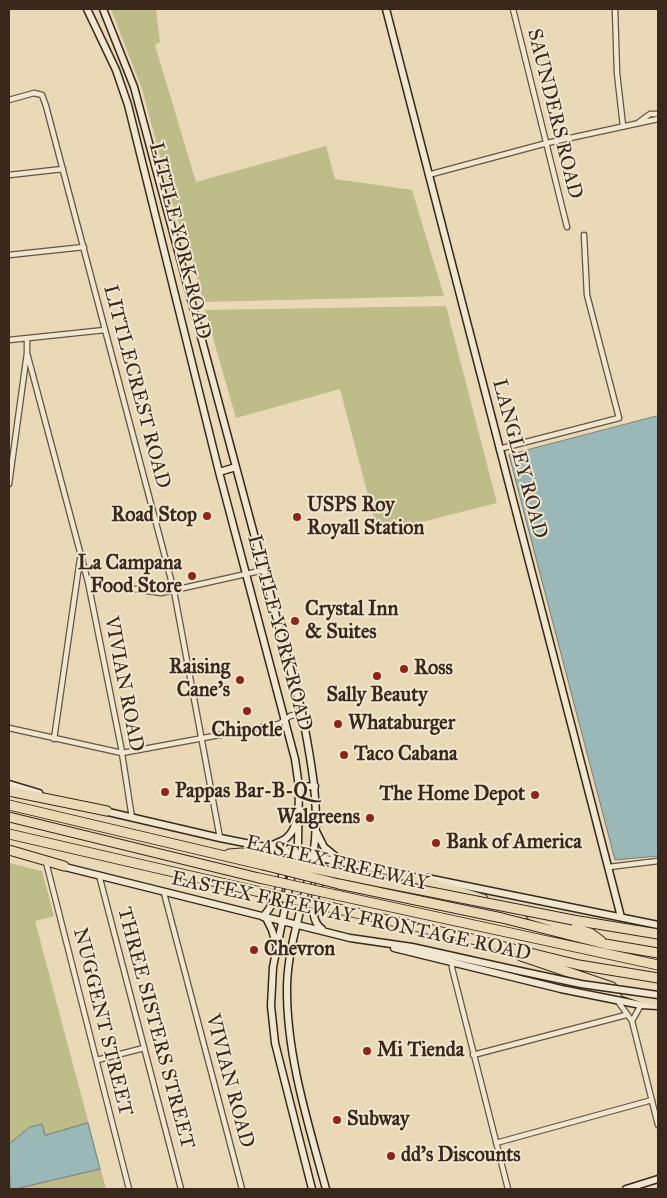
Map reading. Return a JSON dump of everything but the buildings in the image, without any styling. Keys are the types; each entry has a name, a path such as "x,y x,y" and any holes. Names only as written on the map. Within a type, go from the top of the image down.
{"highway":[{"path":"9,791 107,811"},
{"name":"EASTEX FREEWAY","path":"9,805 218,855 264,862 339,884 502,918 605,944 658,953"},
{"path":"9,817 259,878 658,965"},
{"path":"9,834 579,965 658,978"},
{"path":"9,852 64,866"},
{"path":"264,862 341,874 574,920 658,934"},
{"path":"390,871 590,933 605,944"},
{"path":"468,938 658,1004"}],"main road":[{"name":"LITTLE YORK ROAD","path":"87,9 116,70 128,105 219,472 286,719 299,787 296,853 273,966 272,1021 288,1096 312,1189"},
{"name":"LITTLE YORK ROAD","path":"102,9 134,87 302,713 315,786 315,828 313,856 288,967 287,1006 291,1042 302,1095 326,1189"},
{"name":"LANGLEY ROAD","path":"387,9 428,175 620,917"},
{"path":"219,472 236,467"},
{"path":"9,784 132,818 220,838 658,925"},
{"path":"299,787 315,786"},
{"path":"270,848 288,839 293,833 298,816"},
{"path":"315,828 324,847 342,862"},
{"path":"270,848 281,858 280,878 275,901 264,918 272,930 277,947"},
{"name":"EASTEX FREEWAY FRONTAGE ROAD","path":"9,852 164,893 356,939 412,947 581,984 658,995"},
{"path":"324,931 318,926 314,907 326,868 342,862"},
{"path":"356,939 498,975 641,1005 658,1004"},
{"path":"288,1096 302,1095"},
{"path":"626,1189 658,1179"}],"street":[{"name":"SAUNDERS ROAD","path":"512,9 547,143 566,226"},
{"path":"616,9 617,73 624,117 623,126"},
{"name":"LITTLECREST ROAD","path":"9,100 34,93 43,96 46,106 174,591 220,838"},
{"path":"639,122 650,114 658,114"},
{"path":"428,175 547,143 658,119"},
{"path":"9,175 63,169"},
{"path":"500,449 620,418 587,295 584,235"},
{"path":"9,255 84,247"},
{"path":"9,340 105,330"},
{"path":"9,484 27,353 27,339"},
{"name":"VIVIAN ROAD","path":"27,353 88,582 122,753 132,818"},
{"path":"54,739 81,558"},
{"path":"88,582 148,593 174,591 264,570"},
{"path":"9,728 122,753 279,724 302,713"},
{"path":"608,867 658,861"},
{"name":"NUGGENT STREET","path":"46,862 129,1189"},
{"name":"THREE SISTERS STREET","path":"99,875 181,1189"},
{"name":"VIVIAN ROAD","path":"164,893 242,1189"},
{"path":"452,962 473,1055 508,1189"},
{"path":"617,1000 632,1021 658,1125"},
{"path":"632,1021 641,1005"},
{"path":"473,1055 626,1014"},
{"path":"97,1060 144,1048"},
{"path":"496,1143 652,1100"}],"shaded area":[{"path":"111,9 156,9 160,42 155,45 196,182 326,146 335,179 412,190 444,296 204,302 172,201 142,89"},
{"path":"446,306 497,503 378,533 340,389 236,418 205,310"},
{"path":"9,863 42,871 54,916 35,921 106,1189 9,1189"}],"water":[{"path":"658,416 658,856 615,860 509,455"},
{"path":"88,1123 100,1169 15,1189 10,1188 9,1144 30,1127 42,1124 45,1135"}],"place":[{"name":"Road Stop","path":"207,516"},
{"name":"USPS Roy Royall Station","path":"297,517"},
{"name":"La Campana Food Store","path":"192,576"},
{"name":"Crystal Inn & Suites","path":"295,621"},
{"name":"Ross","path":"404,669"},
{"name":"Sally Beauty","path":"377,676"},
{"name":"Raising Cane's","path":"240,680"},
{"name":"Chipotle","path":"247,711"},
{"name":"Whataburger","path":"338,724"},
{"name":"Taco Cabana","path":"344,755"},
{"name":"Pappas Bar-B-Q","path":"165,792"},
{"name":"The Home Depot","path":"535,795"},
{"name":"Walgreens","path":"370,818"},
{"name":"Bank of America","path":"436,843"},
{"name":"Chevron","path":"254,950"},
{"name":"Mi Tienda","path":"367,1051"},
{"name":"Subway","path":"337,1120"},
{"name":"dd's Discounts","path":"391,1156"}]}
